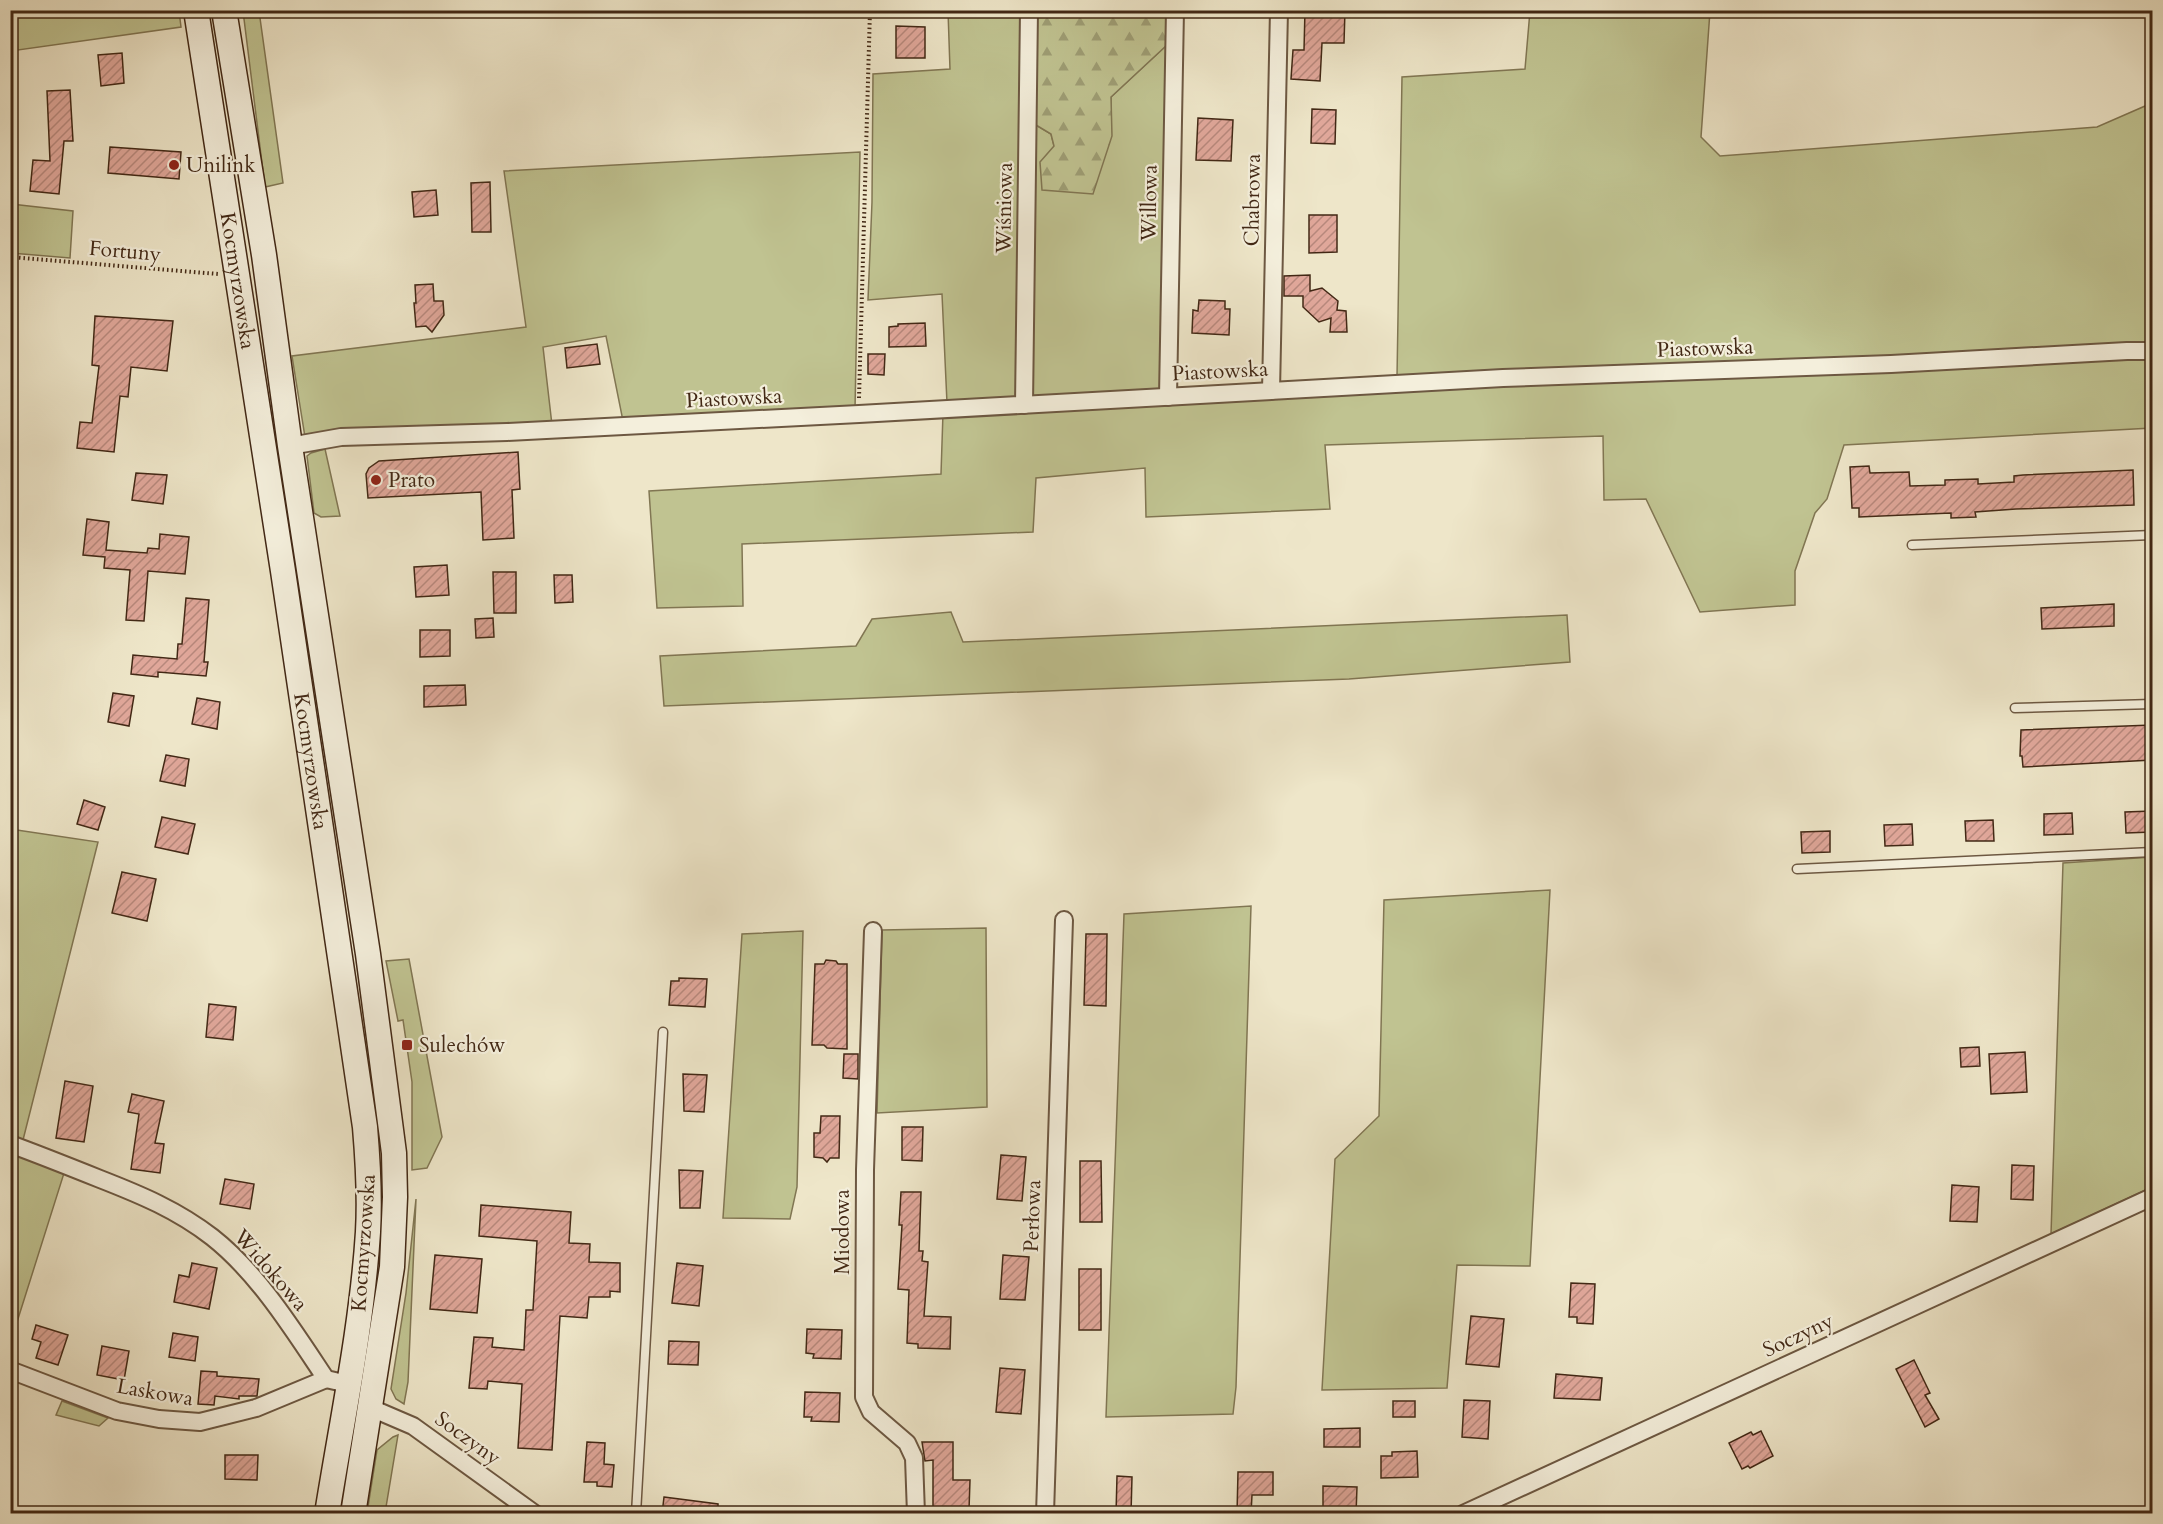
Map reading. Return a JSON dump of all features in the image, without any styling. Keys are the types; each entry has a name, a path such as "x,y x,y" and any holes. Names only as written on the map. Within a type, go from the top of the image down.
{"main road":[{"name":"Kocmyrzowska","path":"196,10 365,1126 369,1190 368,1232 361,1296 337,1381 327,1514"},
{"name":"Kocmyrzowska","path":"224,10 264,255 290,446 368,954 394,1153 392,1267 353,1514"}],"street":[{"name":"Wiśniowa","path":"1024,405 1029,10"},
{"name":"Willowa","path":"1168,397 1175,10"},
{"name":"Chabrowa","path":"1271,391 1279,10"},
{"name":"Piastowska","path":"290,446 341,437 507,432 1503,378 1892,364 2152,351"},
{"name":"Perłowa","path":"1045,1514 1064,920"},
{"name":"Miodowa","path":"873,932 865,1170 864,1397 871,1412 907,1443 914,1458 916,1514"},
{"name":"Widokowa","path":"10,1144 161,1204 192,1222 215,1239 247,1271 337,1381"},
{"name":"Soczyny","path":"1463,1514 2152,1197"},
{"name":"Laskowa","path":"10,1370 117,1411 159,1419 200,1422 256,1408 337,1381"},
{"name":"Soczyny","path":"371,1408 412,1426 535,1514"}],"lane":[{"path":"1912,545 2152,535"},
{"path":"2015,708 2152,704"},
{"path":"1797,869 2152,852"},
{"path":"636,1514 663,1032"}],"path":[{"path":"859,414 870,10"},
{"name":"Fortuny","path":"10,257 237,275"}],"green space":[{"path":"10,11 179,11 181,27 11,51"},
{"path":"243,11 259,11 283,183 265,187"},
{"path":"948,11 1024,11 1017,401 947,403 942,294 868,300 872,202 873,74 950,69"},
{"path":"1034,11 1169,11 1168,44 1111,97 1112,136 1093,194 1042,190 1040,162 1054,146 1051,134 1031,122"},
{"path":"1530,11 1710,11 1701,137 1720,156 2097,127 2152,103 2152,346 1397,377 1402,77 1525,69"},
{"path":"1168,44 1165,393 1028,401 1031,122 1051,134 1054,146 1111,136 1111,97"},
{"path":"860,152 855,409 623,421 606,336 543,347 552,425 305,437 292,356 526,327 504,171"},
{"path":"11,204 73,211 70,258 11,253"},
{"path":"2152,356 2152,428 1844,445 1827,499 1815,513 1795,571 1795,605 1700,612 1646,499 1604,500 1603,436 1325,445 1330,509 1146,517 1145,468 1036,478 1033,532 742,544 743,606 657,608 649,491 941,474 943,413 1497,383"},
{"path":"325,449 340,516 321,517 314,513 307,456"},
{"path":"951,612 963,642 1567,615 1570,662 1349,679 664,706 660,656 856,646 872,619"},
{"path":"10,829 98,842 23,1140 10,1136"},
{"path":"2152,857 2152,1187 2051,1234 2063,863"},
{"path":"1550,890 1530,1266 1457,1265 1447,1388 1322,1390 1335,1159 1379,1116 1384,900"},
{"path":"1251,906 1236,1387 1233,1414 1106,1417 1124,914"},
{"path":"986,928 987,1107 877,1113 882,930"},
{"path":"803,931 797,1187 790,1219 723,1218 742,934"},
{"path":"409,959 442,1137 427,1168 412,1170 412,1082 403,1020 398,1021 386,961"},
{"path":"11,1148 65,1170 11,1341"},
{"path":"416,1199 408,1382 404,1404 396,1399 391,1389 406,1293"},
{"path":"62,1401 108,1418 99,1426 56,1415"},
{"path":"398,1435 385,1513 367,1513 377,1450"}],"building":[{"path":"1305,10 1345,10 1344,43 1322,43 1320,81 1291,79 1293,50 1304,50"},
{"path":"896,26 925,27 925,58 896,58"},
{"path":"122,53 124,83 101,86 98,55"},
{"path":"70,90 73,141 64,141 59,194 30,191 33,160 50,161 47,91"},
{"path":"1312,109 1336,110 1335,144 1311,143"},
{"path":"1198,118 1233,120 1231,161 1196,160"},
{"path":"110,147 181,152 179,179 108,173"},
{"path":"490,182 491,232 472,232 471,183"},
{"path":"436,190 438,215 414,217 412,192"},
{"path":"1309,215 1337,215 1337,252 1309,253"},
{"path":"1310,275 1310,291 1322,288 1338,301 1337,310 1346,311 1347,332 1330,332 1331,318 1319,322 1303,307 1303,296 1284,296 1284,276"},
{"path":"433,284 434,301 443,301 444,315 432,332 426,326 416,327 414,303 416,303 415,285"},
{"path":"1199,300 1225,301 1225,309 1230,309 1229,335 1192,333 1193,310 1198,311"},
{"path":"95,316 173,321 167,371 131,367 128,397 120,396 114,452 77,448 80,422 92,423 99,366 92,365"},
{"path":"925,323 926,346 889,347 889,327 898,326 898,324"},
{"path":"597,344 600,364 567,368 565,348"},
{"path":"868,354 885,354 884,375 868,374"},
{"path":"518,452 520,489 512,490 514,538 483,540 481,492 368,498 366,474 369,468 379,461"},
{"path":"1869,466 1870,473 1909,472 1910,486 1945,485 1945,480 1978,479 1978,484 2014,482 2014,476 2023,475 2133,470 2134,505 1975,512 1976,517 1951,518 1951,513 1859,517 1859,508 1852,508 1850,467"},
{"path":"136,473 167,475 163,504 132,500"},
{"path":"87,519 109,522 106,550 147,553 148,548 159,549 160,534 189,537 185,574 148,571 144,621 126,620 130,570 104,568 105,557 83,555"},
{"path":"447,565 449,595 416,597 414,567"},
{"path":"493,572 516,572 516,613 494,613"},
{"path":"554,575 572,575 573,602 555,603"},
{"path":"186,598 209,600 204,662 208,662 206,676 158,672 158,677 131,674 133,655 177,659 178,644 182,644"},
{"path":"2114,604 2114,626 2042,629 2041,608"},
{"path":"493,618 494,637 476,638 475,619"},
{"path":"420,630 450,630 450,656 420,657"},
{"path":"465,685 466,705 424,707 424,686"},
{"path":"113,693 134,696 129,726 108,722"},
{"path":"197,698 220,702 217,729 192,724"},
{"path":"2152,725 2152,760 2023,767 2022,756 2020,756 2021,730"},
{"path":"166,755 189,759 185,786 160,781"},
{"path":"84,800 105,807 98,830 77,824"},
{"path":"2152,811 2152,832 2126,833 2125,812"},
{"path":"2072,813 2073,834 2044,835 2044,814"},
{"path":"162,817 195,824 188,854 155,847"},
{"path":"1993,820 1994,841 1966,841 1965,821"},
{"path":"1912,824 1913,845 1885,846 1884,825"},
{"path":"1830,831 1830,852 1802,853 1801,832"},
{"path":"122,872 156,879 147,921 112,913"},
{"path":"1086,934 1107,934 1106,1006 1084,1005"},
{"path":"826,960 847,964 847,1049 812,1045 815,964 824,964"},
{"path":"679,978 707,979 705,1007 669,1005 671,981 679,981"},
{"path":"209,1004 236,1007 233,1040 206,1037"},
{"path":"1979,1047 1980,1066 1961,1067 1960,1048"},
{"path":"2025,1052 2027,1092 1991,1094 1989,1054"},
{"path":"844,1054 858,1054 858,1079 843,1078"},
{"path":"683,1074 707,1075 704,1112 684,1111"},
{"path":"65,1081 93,1086 84,1142 56,1138"},
{"path":"132,1094 164,1101 155,1143 164,1144 160,1173 131,1169 139,1114 128,1112"},
{"path":"821,1116 840,1116 839,1158 830,1158 827,1162 823,1158 814,1157 814,1133 820,1133"},
{"path":"902,1127 923,1127 922,1161 902,1160"},
{"path":"1001,1155 1026,1157 1022,1201 997,1199"},
{"path":"1080,1161 1101,1161 1102,1222 1080,1222"},
{"path":"2012,1165 2034,1166 2033,1200 2011,1199"},
{"path":"679,1170 703,1171 700,1208 680,1208"},
{"path":"225,1179 254,1184 250,1209 220,1204"},
{"path":"1952,1185 1979,1187 1977,1222 1950,1221"},
{"path":"901,1192 921,1192 919,1251 923,1251 922,1261 928,1262 924,1316 951,1317 950,1349 918,1348 918,1344 907,1343 909,1290 898,1289 902,1225 899,1225"},
{"path":"481,1205 571,1212 569,1243 590,1244 589,1262 620,1263 620,1292 610,1291 610,1297 589,1297 587,1318 560,1316 552,1450 518,1448 522,1384 488,1381 487,1389 469,1388 474,1337 493,1338 492,1347 524,1350 526,1310 533,1310 537,1241 479,1236"},
{"path":"435,1255 482,1259 477,1313 430,1309"},
{"path":"1003,1255 1029,1257 1025,1300 1000,1299"},
{"path":"192,1263 217,1268 209,1309 174,1302 179,1275 189,1277"},
{"path":"677,1263 703,1266 699,1306 672,1303"},
{"path":"1079,1269 1101,1269 1101,1330 1079,1330"},
{"path":"1571,1283 1595,1284 1593,1324 1577,1323 1577,1317 1569,1317"},
{"path":"1471,1316 1504,1319 1499,1367 1466,1364"},
{"path":"36,1325 68,1335 58,1365 36,1358 41,1342 32,1339"},
{"path":"807,1329 842,1330 841,1359 813,1358 814,1354 806,1353"},
{"path":"173,1333 198,1337 195,1361 169,1357"},
{"path":"669,1341 699,1342 698,1365 668,1364"},
{"path":"102,1346 129,1351 124,1380 97,1375"},
{"path":"1914,1360 1930,1393 1925,1395 1939,1419 1925,1427 1896,1369"},
{"path":"1000,1368 1025,1370 1021,1414 996,1412"},
{"path":"201,1371 217,1372 217,1376 259,1379 257,1396 239,1396 239,1399 215,1396 214,1405 198,1404"},
{"path":"1556,1374 1602,1378 1600,1400 1554,1398"},
{"path":"805,1392 840,1393 839,1422 811,1421 812,1417 804,1417"},
{"path":"1464,1400 1490,1401 1488,1439 1462,1437"},
{"path":"1393,1401 1415,1401 1415,1417 1393,1417"},
{"path":"1360,1428 1360,1447 1324,1447 1324,1429"},
{"path":"1761,1431 1773,1456 1750,1468 1748,1466 1742,1469 1729,1443 1751,1432 1753,1435"},
{"path":"587,1442 605,1443 604,1464 614,1465 612,1487 597,1486 597,1482 584,1482"},
{"path":"922,1442 953,1442 953,1480 970,1480 969,1510 933,1509 933,1460 925,1461"},
{"path":"1417,1451 1418,1477 1381,1478 1381,1456 1392,1456 1392,1452"},
{"path":"225,1455 258,1455 257,1480 225,1479"},
{"path":"1238,1472 1273,1472 1273,1495 1252,1495 1251,1514 1237,1514"},
{"path":"1117,1476 1132,1477 1131,1514 1116,1514"},
{"path":"1323,1486 1357,1487 1356,1514 1323,1514"},
{"path":"664,1497 718,1504 718,1514 662,1514"}],"place":[{"name":"Unilink","path":"174,165"},
{"name":"Prato","path":"376,480"},
{"name":"Sulechów","path":"407,1045"}]}
